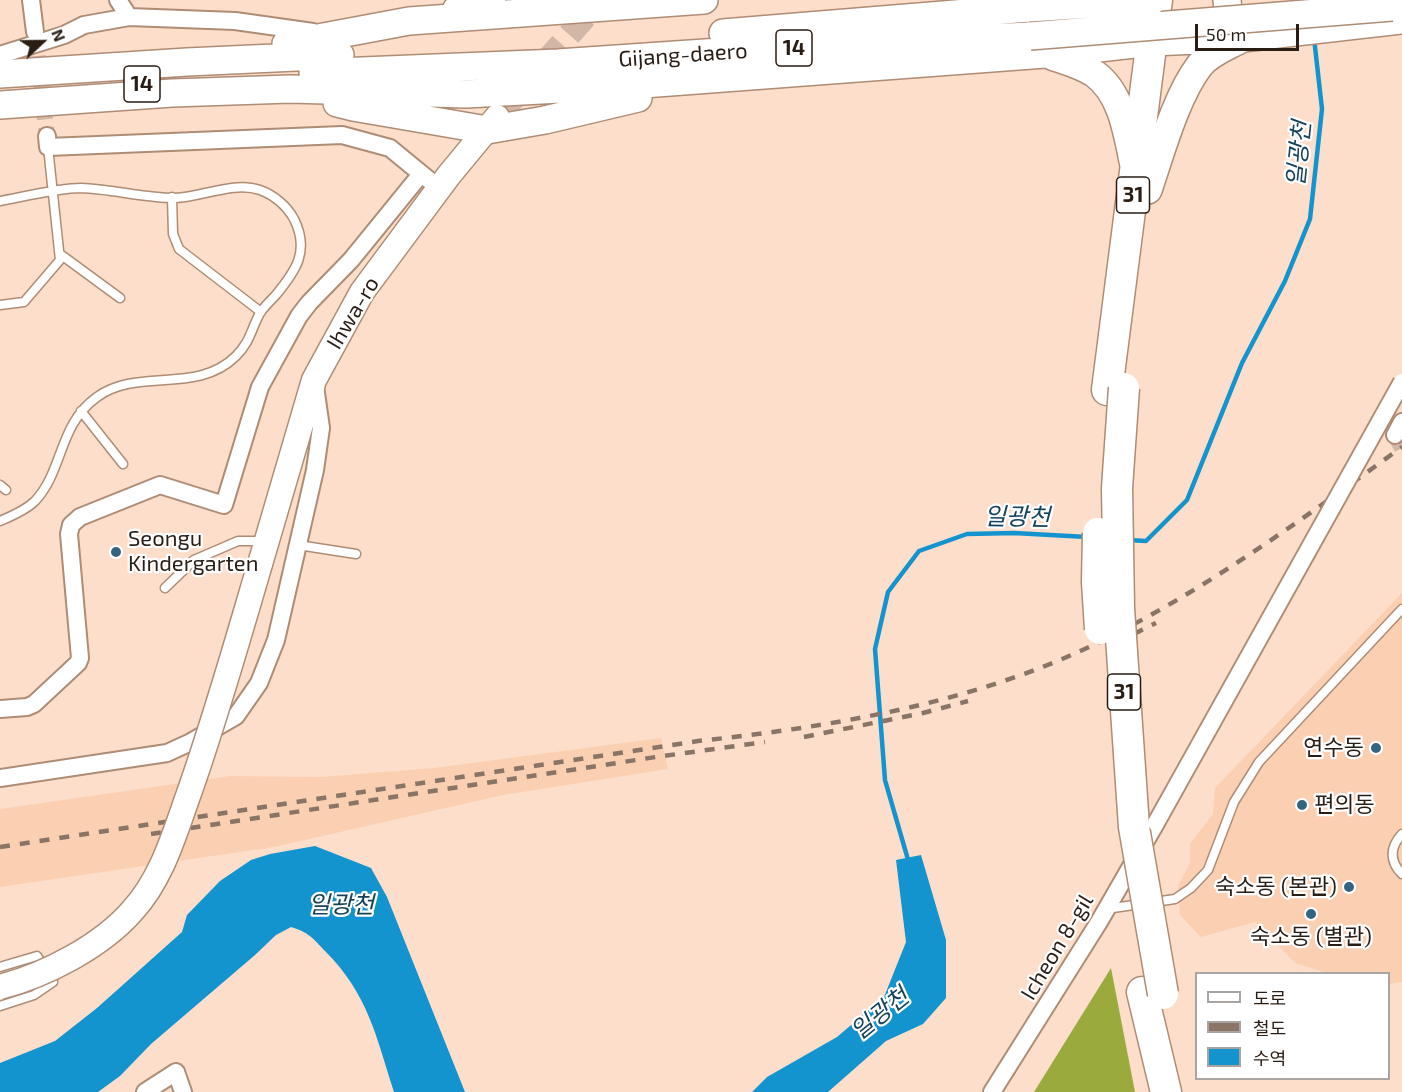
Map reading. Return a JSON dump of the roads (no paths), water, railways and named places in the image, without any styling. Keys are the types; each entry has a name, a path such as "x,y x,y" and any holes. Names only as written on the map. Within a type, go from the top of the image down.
{"highway":[{"name":"31","path":"1155,0 1161,42"},
{"name":"31","path":"1166,1092 1106,709 1097,582 1099,485 1116,389 1161,42 1177,0"},
{"name":"31","path":"1152,993 1188,1092"}],"main road":[{"path":"0,57 279,46 409,21 493,0"},
{"path":"409,21 704,0"},
{"path":"1045,54 1085,38 1095,28 1097,9 1093,0"},
{"name":"Gijang-daero","path":"0,93 563,54 1155,0"},
{"path":"1227,0 1229,21 1237,33 1249,37"},
{"path":"0,105 172,93 290,89 466,94 749,77 1045,54 1161,42 1249,37 1398,16"},
{"name":"Gijang-daero","path":"0,74 176,62 749,50 1398,16"},
{"path":"1142,182 1195,74 1209,57 1249,37"},
{"path":"1045,54 1076,64 1096,74 1106,86 1117,102 1142,182"},
{"path":"290,89 352,107 492,123 545,120 614,103 749,77"},
{"name":"Ihwa-ro","path":"0,987 36,975 87,949 133,911 147,892 168,853 200,764 314,380 362,292 430,181 492,123"}],"street":[{"path":"31,0 35,32"},
{"path":"0,57 64,35 122,5 329,35"},
{"path":"0,709 27,707 34,704 78,663 80,658 69,534 71,525 80,517 160,485 224,505 260,387 299,316 309,303 430,181 390,148 342,135 48,141"},
{"path":"0,778 167,753 236,716 259,683 276,640 315,470 321,428 314,380"},
{"name":"Icheon 8-gil","path":"992,1092 1106,909 1156,823 1402,382"},
{"path":"145,1092 176,1072 183,1092"}],"lane":[{"path":"0,305 24,302 60,260 55,192 48,141"},
{"path":"0,201 79,188 172,197 240,188 260,190 278,200 291,214 301,233 301,254 293,272 261,312 250,338 236,356 219,369 198,378 132,382 111,387 95,398 81,411 71,425 48,482 34,501 15,515 0,521"},
{"path":"172,197 173,234 179,249 261,312"},
{"path":"60,254 120,298"},
{"path":"81,411 123,464"},
{"path":"165,588 194,560 238,541 263,553"},
{"path":"298,545 356,554"},
{"path":"1106,909 1175,899 1191,888 1208,870 1234,802 1259,762 1402,609"},
{"path":"1402,834 1394,843 1392,858 1395,867 1402,874"},
{"path":"0,967 37,956 53,982 34,995 0,1006"}],"water":[{"name":"일광천","path":"315,846 371,868 387,897 465,1092 394,1092 376,1034 351,983 340,967 313,939 306,933 291,927 276,935 151,1044 120,1076 98,1092 0,1092 0,1063 55,1041 97,1008 182,932 187,915 220,881 251,860 270,854"},
{"name":"일광천","path":"921,855 946,940 946,998 923,1024 886,1041 828,1092 752,1092 767,1077 837,1037 884,997 906,942 896,860"}],"waterway":[{"name":"일광천","path":"1128,540 1146,541 1187,500 1242,363 1285,281 1310,219 1322,109 1314,38"},
{"name":"일광천","path":"909,863 885,780 875,649 888,592 919,551 967,534 1014,533 1087,537"}],"tunnel":[{"path":"498,116 600,0"},
{"path":"35,32 47,136"},
{"path":"1395,435 1402,448"}],"railway":[{"path":"0,847 698,741 798,728 898,710 947,698 1043,667 1131,626 1250,554 1402,447"},
{"path":"1116,643 1156,623"},
{"path":"804,737 923,713 968,701"},
{"path":"151,834 765,742"}],"place":[{"name":"Seongu Kindergarten","path":"116,552"},
{"name":"연수동","path":"1376,748"},
{"name":"편의동","path":"1302,805"},
{"name":"숙소동 (본관)","path":"1349,887"},
{"name":"숙소동 (별관)","path":"1311,914"}]}
